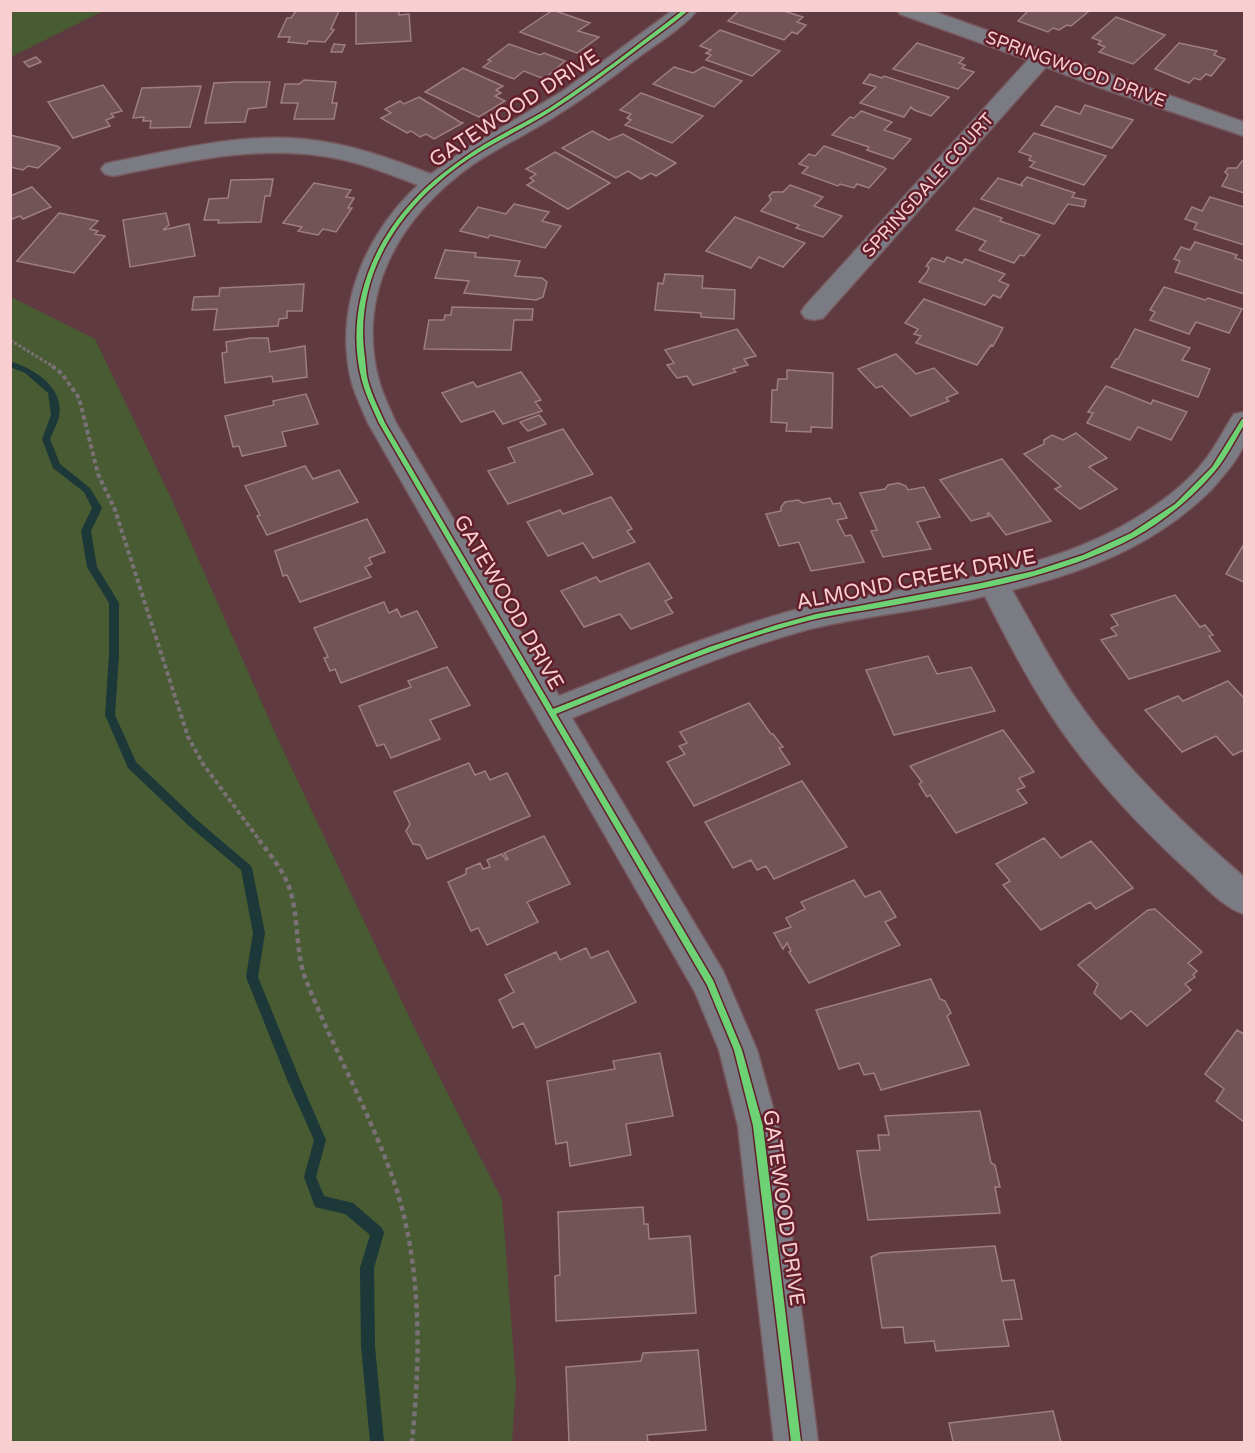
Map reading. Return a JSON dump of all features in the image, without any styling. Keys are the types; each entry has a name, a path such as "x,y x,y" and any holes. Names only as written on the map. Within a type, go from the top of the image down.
{"street":[{"name":"GATEWOOD DRIVE","path":"687,10 553,108 465,159 434,183 408,208 386,237 369,271 360,316 358,343 364,379 382,423 710,983 738,1050 758,1126 796,1443"},
{"name":"SPRINGWOOD DRIVE","path":"907,10 978,33 1042,58 1245,129"},
{"name":"SPRINGDALE COURT","path":"814,312 1042,58"},
{"path":"113,169 217,149 292,146 328,149 364,158 434,183"},
{"name":"ALMOND CREEK DRIVE","path":"553,712 758,632 812,617 994,584 1049,571 1099,553 1144,530 1181,504 1214,471 1236,456 1245,421"},
{"path":"994,584 1041,673 1080,730 1129,790 1192,854 1245,898"}],"path":[{"path":"10,340 47,362 62,374 79,398 98,474 115,510 188,737 216,783 277,864 290,890 306,976 388,1166 404,1218 416,1283 416,1403 412,1443"}],"green space":[{"path":"11,10 103,10 103,11 11,57"},
{"path":"11,297 95,339 172,500 276,735 414,1027 502,1200 516,1384 512,1442 11,1442"}],"building":[{"path":"356,10 392,10 399,12 399,15 409,14 411,41 356,44"},
{"path":"553,10 590,23 578,31 599,37 577,53 520,32"},
{"path":"740,10 781,10 803,17 797,22 806,25 797,34 792,32 784,40 728,21"},
{"path":"1029,10 1084,10 1088,12 1071,26 1067,25 1059,30 1053,28 1048,32 1018,21"},
{"path":"296,11 339,11 331,29 334,30 325,42 308,41 307,44 288,42 290,37 278,37 287,18 291,18"},
{"path":"1116,17 1165,35 1133,64 1099,52 1105,47 1098,44 1101,41 1092,38"},
{"path":"720,30 780,51 752,76 706,60 711,55 706,53 711,50 700,46"},
{"path":"917,43 964,58 959,63 965,65 962,68 974,72 958,89 893,69"},
{"path":"1179,43 1217,51 1214,55 1225,59 1211,76 1206,74 1200,80 1194,78 1189,83 1155,69"},
{"path":"334,44 345,45 342,52 331,52"},
{"path":"509,44 565,61 544,79 524,71 514,79 483,67 491,61 488,60"},
{"path":"36,57 41,62 29,67 24,62"},
{"path":"674,67 693,73 703,67 742,81 714,107 653,84"},
{"path":"463,68 503,86 496,90 501,93 495,96 505,101 479,117 425,92"},
{"path":"870,74 882,78 884,76 949,97 931,116 911,107 904,117 860,103 876,87 863,83"},
{"path":"304,80 336,82 332,103 337,103 334,119 294,119 298,103 281,103 285,84 299,84"},
{"path":"270,82 266,107 248,109 245,122 205,123 214,83"},
{"path":"103,85 122,111 111,114 114,117 106,120 110,126 73,138 48,102"},
{"path":"201,86 190,127 150,128 151,121 143,121 144,117 133,118 142,88"},
{"path":"641,93 703,116 672,143 625,125 631,120 627,118 631,114 620,110"},
{"path":"419,97 463,123 434,139 426,134 420,137 411,131 407,133 381,118 391,113 385,109 400,101 404,104"},
{"path":"1085,105 1133,120 1112,148 1041,125 1056,106 1080,114"},
{"path":"861,111 892,122 884,130 911,139 893,159 867,150 869,147 832,135 850,117 854,118"},
{"path":"592,131 609,140 623,134 676,163 656,176 651,173 641,179 628,171 616,178 562,148"},
{"path":"1034,133 1106,156 1084,185 1030,167 1035,162 1029,160 1031,156 1019,152"},
{"path":"10,135 60,148 38,168 28,166 23,170 10,167"},
{"path":"824,146 886,169 869,188 857,184 854,188 840,184 838,186 802,173 808,167 799,164 809,154 815,156"},
{"path":"555,152 610,183 568,209 527,185 534,181 530,178 536,174 526,169"},
{"path":"1244,161 1244,193 1222,186 1228,175 1225,172 1228,168 1237,168"},
{"path":"1027,177 1075,193 1072,197 1086,200 1084,207 1068,204 1054,224 981,199 998,178 1023,186 1021,184"},
{"path":"273,179 270,196 265,196 261,222 218,223 219,220 204,220 209,199 228,198 231,180"},
{"path":"314,183 351,190 346,197 354,198 348,208 352,208 336,232 323,229 318,235 298,231 302,227 283,223"},
{"path":"790,185 823,197 814,206 842,216 823,237 796,228 799,225 761,211 771,200 769,196 773,192 783,192"},
{"path":"32,187 51,207 23,219 20,216 10,220 10,196"},
{"path":"1210,197 1244,207 1244,245 1194,229 1197,223 1185,219 1192,207 1202,211"},
{"path":"514,204 549,212 542,221 561,226 545,248 490,235 488,238 460,231 478,207 506,214"},
{"path":"974,208 1002,218 1000,221 1040,235 1024,256 1020,255 1014,263 979,250 986,241 956,230"},
{"path":"59,213 98,221 90,229 98,231 95,234 105,236 74,273 17,261"},
{"path":"166,213 169,225 163,230 189,224 195,256 130,267 123,220"},
{"path":"735,217 805,243 783,267 759,257 751,268 706,251"},
{"path":"1195,242 1237,255 1235,258 1244,261 1244,294 1175,272 1180,261 1174,259 1181,247 1190,250"},
{"path":"445,250 476,253 475,257 520,261 515,276 542,278 547,282 543,297 536,300 464,293 469,281 435,278"},
{"path":"947,257 962,263 965,259 1005,274 999,281 1009,285 1000,298 993,295 985,305 919,282 927,272 929,267 926,266 932,258 944,262"},
{"path":"665,274 703,276 702,288 735,290 734,319 701,317 701,313 655,310 658,283 663,284"},
{"path":"304,284 302,311 287,311 287,318 279,319 278,326 214,330 217,309 192,310 194,297 219,296 220,288"},
{"path":"1164,287 1242,309 1229,333 1196,322 1189,334 1150,320 1155,312 1150,310"},
{"path":"924,299 1003,328 993,346 991,345 977,365 916,343 921,336 914,334 918,329 905,323"},
{"path":"452,307 533,309 532,320 514,320 511,350 424,349 429,320 444,320 445,315 451,315"},
{"path":"737,329 756,356 744,359 748,365 733,369 736,372 693,385 687,376 677,378 667,365 674,363 665,350"},
{"path":"1135,329 1190,348 1182,360 1210,369 1198,397 1111,367"},
{"path":"268,338 270,352 305,346 307,377 273,382 272,376 225,383 222,353 227,352 226,342"},
{"path":"896,354 916,374 934,368 958,393 946,398 949,401 911,416 882,386 876,388 858,369"},
{"path":"787,370 833,373 832,428 811,427 811,432 786,431 787,423 771,422 772,390 777,390 778,379 787,379"},
{"path":"521,372 541,400 535,402 542,411 503,424 494,411 461,422 442,393 473,382 477,387"},
{"path":"1106,386 1151,404 1153,400 1187,412 1171,440 1138,427 1130,440 1087,423 1093,413 1088,412"},
{"path":"306,394 318,424 282,432 286,446 242,456 239,446 233,447 225,416 274,405 273,401"},
{"path":"539,415 546,424 528,431 520,422"},
{"path":"563,429 593,474 508,504 488,471 515,462 508,448"},
{"path":"1076,433 1107,458 1089,467 1117,489 1080,509 1055,489 1061,486 1024,454 1044,444 1044,440 1052,435 1063,440"},
{"path":"1002,459 1051,521 1006,535 989,513 987,514 989,516 971,521 940,480"},
{"path":"305,466 313,479 339,470 358,502 267,535 257,516 260,515 245,486"},
{"path":"898,483 906,486 908,490 924,487 940,517 917,522 931,549 883,557 871,531 877,530 860,493 885,489 888,485"},
{"path":"611,497 632,529 627,531 635,542 593,558 583,543 548,556 527,522 560,510 563,514"},
{"path":"830,498 833,504 840,503 847,518 837,520 845,536 851,535 864,562 811,571 799,542 779,546 766,514 781,511 785,502 798,500 803,503"},
{"path":"367,519 385,552 369,558 372,564 365,567 371,577 300,602 287,575 283,576 275,551"},
{"path":"1244,544 1244,582 1226,574"},
{"path":"649,563 672,598 665,601 673,613 631,629 620,614 584,627 561,591 596,577 600,582"},
{"path":"1175,595 1200,627 1205,625 1213,635 1209,636 1220,651 1129,679 1101,640 1117,635 1111,628 1118,625 1111,615"},
{"path":"384,602 389,613 397,609 401,617 417,611 437,647 341,683 335,669 330,671 324,658 328,657 314,628"},
{"path":"928,656 937,674 971,667 995,711 894,735 866,670"},
{"path":"447,667 470,705 430,720 440,739 391,758 384,744 377,746 359,706 411,687 408,681"},
{"path":"1228,681 1244,698 1244,750 1233,755 1216,736 1182,752 1145,710 1178,696 1183,701"},
{"path":"749,703 783,747 779,748 790,764 694,806 667,762 685,754 679,746 687,743 680,732"},
{"path":"1003,730 1034,772 1019,778 1025,787 1017,790 1027,803 956,833 930,795 927,797 919,784 922,782 910,766"},
{"path":"469,763 475,775 485,771 490,780 507,773 530,816 427,859 420,845 413,844 406,831 410,824 394,792"},
{"path":"802,781 847,847 774,879 766,866 757,870 751,860 733,868 705,822"},
{"path":"544,836 570,884 527,902 538,922 487,945 478,928 471,931 448,882 466,874 466,869 480,863 483,869 490,867 487,860 502,854 506,860 508,859 504,853"},
{"path":"1044,838 1061,858 1091,841 1133,888 1096,909 1090,902 1041,930 1003,885 1010,881 996,864"},
{"path":"854,880 865,897 880,891 896,917 885,922 900,945 809,983 789,952 791,951 787,943 783,949 774,933 791,927 786,918 805,909 801,902"},
{"path":"1155,909 1202,952 1188,963 1197,971 1193,975 1195,977 1185,984 1191,990 1147,1026 1131,1011 1121,1019 1094,993 1098,984 1078,965 1148,910"},
{"path":"586,948 591,958 608,951 636,1002 536,1048 523,1023 513,1028 499,1000 514,992 505,975 556,952 560,960"},
{"path":"931,979 940,999 945,1001 951,1013 947,1016 969,1065 881,1090 874,1073 864,1075 859,1063 839,1069 816,1010"},
{"path":"1237,1030 1244,1034 1244,1122 1216,1101 1224,1089 1205,1074"},
{"path":"660,1053 673,1116 626,1124 631,1155 570,1166 567,1142 556,1144 547,1081 615,1069 613,1061"},
{"path":"980,1111 991,1163 995,1165 1000,1187 995,1187 1000,1213 868,1220 857,1151 880,1150 878,1135 889,1135 885,1116"},
{"path":"643,1207 644,1224 648,1224 649,1239 690,1236 696,1313 556,1321 555,1276 560,1275 558,1212"},
{"path":"995,1246 1002,1281 1014,1280 1022,1319 1003,1320 1009,1346 936,1351 934,1341 905,1343 903,1327 882,1328 871,1257 880,1253"},
{"path":"698,1350 706,1430 647,1435 648,1442 569,1442 566,1367 641,1361 643,1353"},
{"path":"1053,1411 1061,1442 953,1442 949,1423"}],"waterway":[{"path":"10,364 28,371 52,392 55,415 46,439 56,466 87,490 97,508 86,531 92,567 114,603 114,655 110,715 132,765 193,823 246,868 259,933 252,977 320,1140 310,1177 320,1202 348,1208 377,1233 367,1268 368,1346 377,1442"}],"cycle path":[{"path":"687,10 571,96 464,160 414,202 395,226 379,253 367,281 361,311 360,343 365,382 382,423 710,983 738,1050 758,1126 796,1442"},
{"path":"553,712 679,661 776,627 816,616 981,586 1085,557 1133,535 1177,506 1214,468 1244,421"}]}
